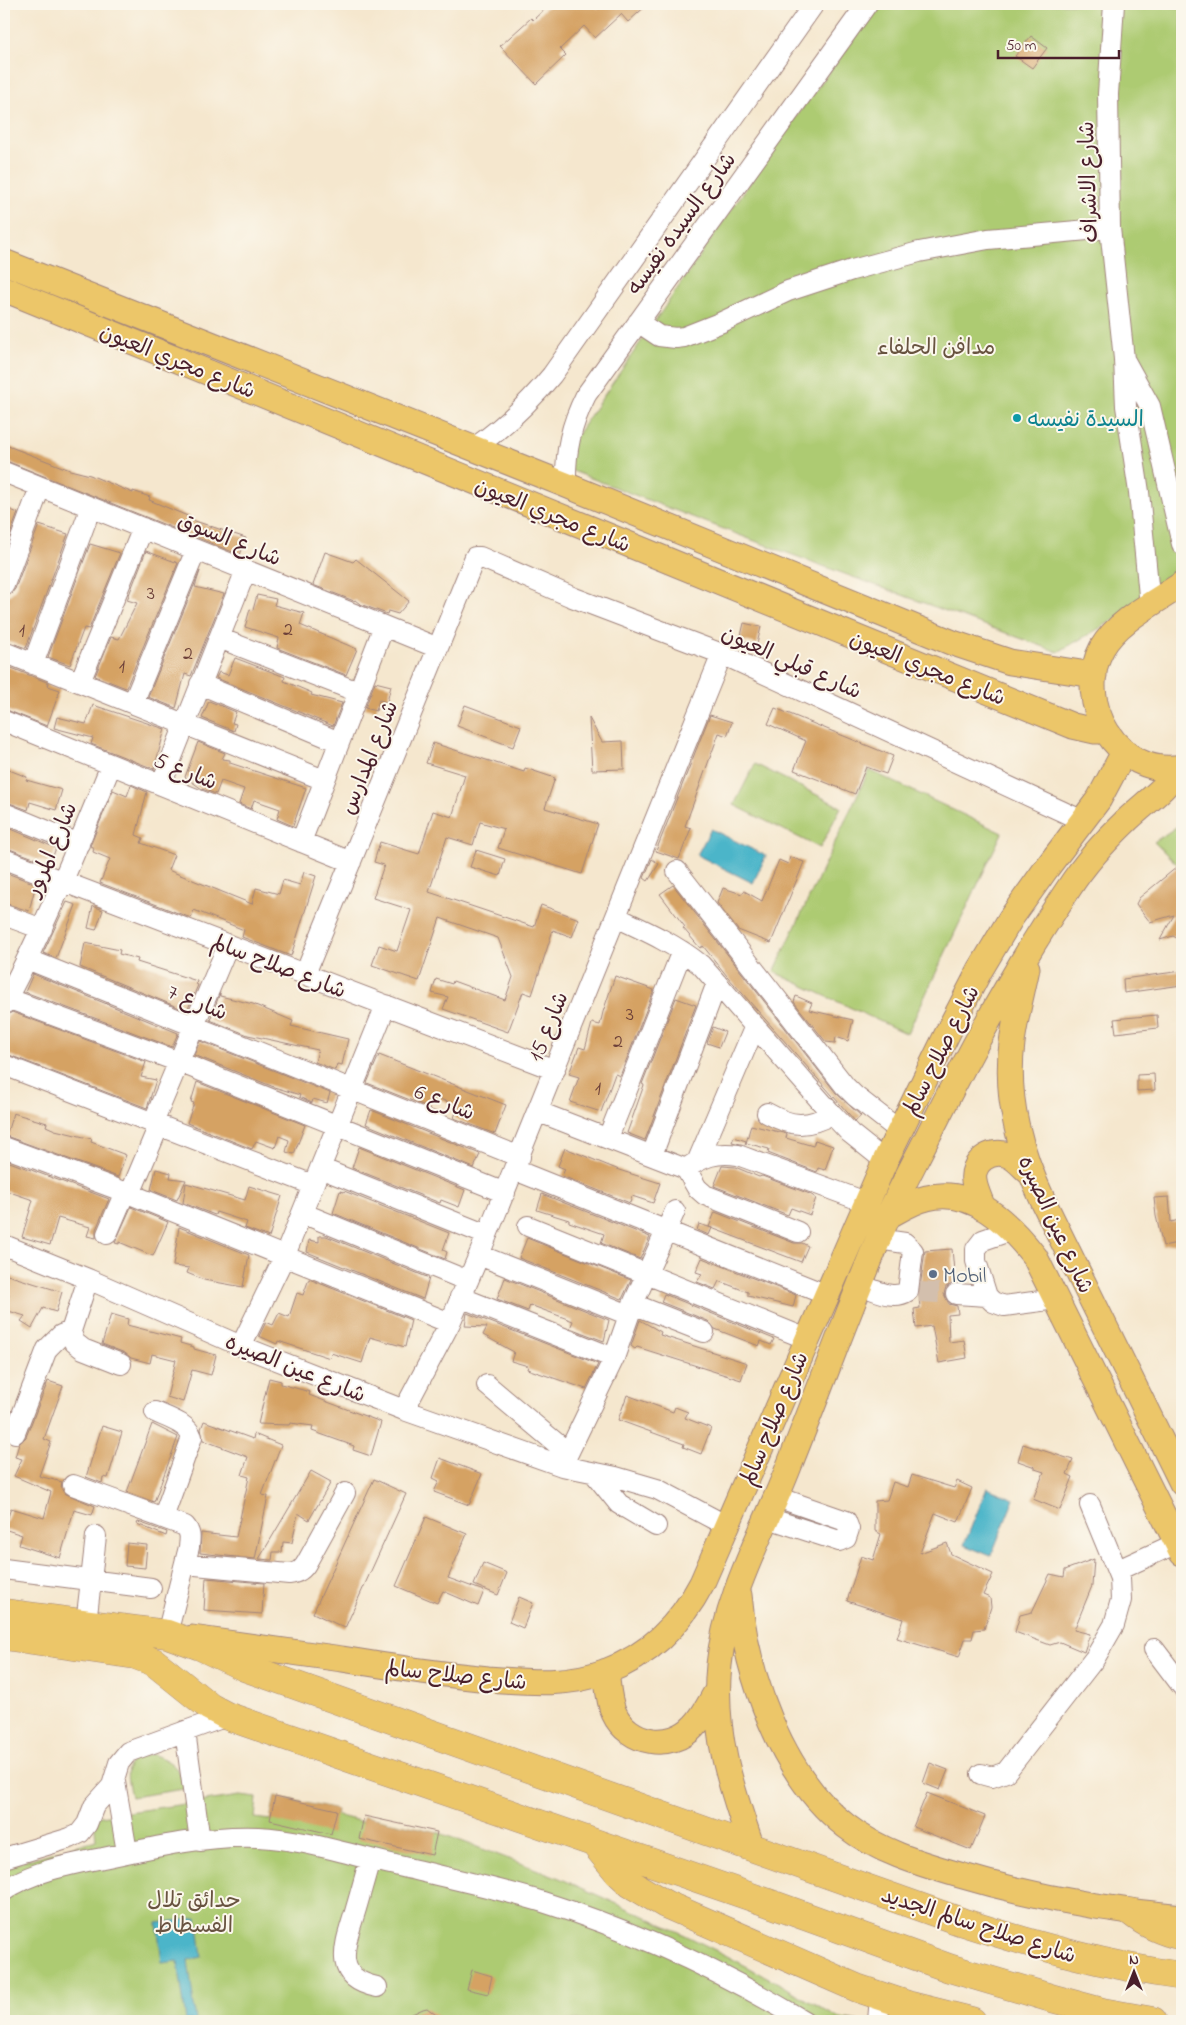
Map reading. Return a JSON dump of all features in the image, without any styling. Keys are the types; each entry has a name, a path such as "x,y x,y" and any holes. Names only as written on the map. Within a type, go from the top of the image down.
{"highway":[{"name":"شارع صلاح سالم","path":"4,1613 167,1634 200,1646 244,1667 779,1858"},
{"path":"4,1636 135,1654 154,1662 210,1707 227,1716 766,1902 949,1968 1103,2012 1153,2021"},
{"path":"595,1844 618,1872 648,1895 834,1979 879,2009 972,2021"},
{"name":"شارع صلاح سالم الجديد","path":"779,1858 1026,1942 1090,1960 1182,1976"},
{"path":"1131,1912 1147,1925 1166,1933 1182,1936"}],"main road":[{"name":"شارع مجري العيون","path":"4,262 566,485 896,622 981,654 1039,668 1094,675"},
{"name":"شارع مجري العيون","path":"4,289 1074,726 1095,731 1105,731"},
{"path":"1180,767 1158,767 1145,763 1124,752 1105,731 1094,704 1093,690 1094,675 1102,649 1119,626 1182,584"},
{"name":"شارع صلاح سالم","path":"752,1848 724,1762 717,1691 723,1638 738,1587 773,1508 878,1238 878,1210 885,1161 984,963 1011,918 1046,868 1099,799 1124,752"},
{"name":"شارع صلاح سالم","path":"167,1634 409,1670 511,1681 562,1682 606,1672 639,1654 656,1642 682,1615 702,1583 827,1295 1032,946 1071,885 1098,850 1167,785 1180,767"},
{"name":"شارع عين الصيره","path":"1032,946 1012,1043 1010,1076 1013,1109 1019,1141 1030,1172 1182,1483"},
{"path":"983,1208 975,1188 974,1174 980,1161 986,1156 992,1154 1007,1155 1030,1172"},
{"name":"شارع عين الصيره","path":"878,1210 942,1196 955,1197 983,1208 1012,1230 1035,1257 1180,1548"},
{"path":"738,1587 745,1640 753,1674 768,1714 802,1779 825,1807 846,1826 880,1848 939,1869 1022,1892 1131,1912 1182,1917"},
{"path":"606,1672 609,1696 614,1714 627,1730 646,1740 667,1741 687,1733 701,1718 717,1691"}],"street":[{"name":"شارع السيده نفيسه","path":"474,448 519,412 552,375 814,4"},
{"name":"شارع السيده نفيسه","path":"566,485 565,462 569,438 576,416 586,395 867,4"},
{"name":"شارع الاشراف","path":"1114,4 1108,94 1110,228 1124,359 1126,398 1139,492 1150,606"},
{"path":"638,322 659,336 684,337 722,322 788,291 852,270 919,252 988,238 1110,228"},
{"name":"شارع الاشراف","path":"1124,359 1150,406 1182,544"},
{"name":"شارع السوق","path":"4,472 438,648"},
{"path":"4,585 40,487"},
{"path":"33,664 91,507"},
{"path":"80,682 143,528"},
{"path":"133,703 196,550"},
{"name":"شارع قبلي العيون","path":"475,558 480,557 572,597 722,654 1083,821"},
{"name":"شارع المدارس","path":"305,974 475,558"},
{"path":"161,785 246,570"},
{"path":"300,842 384,626"},
{"path":"219,638 358,692"},
{"path":"4,652 324,780"},
{"name":"شارع 15","path":"404,1410 450,1323 479,1256 539,1112 722,654"},
{"path":"200,684 339,742"},
{"name":"شارع 5","path":"4,721 351,862"},
{"name":"شارع المرور","path":"5,1001 64,882 111,765"},
{"path":"4,813 79,844"},
{"name":"شارع صلاح سالم","path":"4,859 555,1070"},
{"path":"677,871 845,1086 900,1131"},
{"path":"4,915 42,929"},
{"path":"616,917 663,939 701,965 832,1114 850,1133 885,1161"},
{"path":"107,1234 128,1193 179,1062 228,945"},
{"path":"608,1138 682,951"},
{"name":"شارع 7","path":"27,959 352,1089"},
{"path":"652,1156 717,983"},
{"path":"5,1001 179,1062 505,1193"},
{"path":"241,1346 285,1256 386,1005"},
{"path":"754,1026 692,1164 691,1179 705,1195 798,1232"},
{"path":"4,1065 156,1124 317,1176 487,1235"},
{"name":"شارع 6","path":"352,1089 666,1230 827,1295"},
{"path":"539,1112 652,1156 692,1164 710,1155 724,1153 738,1155 878,1210"},
{"path":"767,1113 782,1122 799,1125 817,1122 832,1114"},
{"path":"4,1146 128,1193 450,1323"},
{"path":"487,1385 565,1460 614,1358 645,1275 675,1211"},
{"path":"302,1213 614,1358"},
{"path":"528,1226 807,1339"},
{"path":"1012,1230 983,1240 976,1248 976,1261 987,1296 993,1302 1004,1306 1056,1299"},
{"path":"860,1284 897,1296 914,1292 913,1251 905,1243 878,1238"},
{"name":"شارع عين الصيره","path":"4,1245 88,1279 241,1346 404,1410 565,1460 594,1473 616,1476 657,1489 727,1526"},
{"path":"479,1256 631,1310 704,1332"},
{"path":"88,1279 71,1330 74,1342 83,1349 121,1364"},
{"path":"956,1294 987,1296"},
{"path":"15,1433 47,1349 61,1334 71,1330"},
{"path":"155,1412 185,1426 190,1431 192,1437 163,1518"},
{"path":"594,1473 618,1504 656,1526"},
{"path":"73,1485 185,1526 188,1530 190,1535 189,1547 167,1634"},
{"path":"185,1564 289,1574 297,1573 303,1569 345,1493"},
{"path":"981,1774 992,1777 1006,1772 1095,1658 1114,1625 1122,1589 1118,1570 1090,1505"},
{"path":"86,1624 96,1536"},
{"path":"1118,1570 1180,1548"},
{"path":"4,1569 151,1588"},
{"path":"1154,1649 1182,1686"},
{"path":"127,1852 115,1782 119,1763 128,1752 227,1716"},
{"path":"185,1731 200,1841"},
{"path":"4,1858 76,1836 84,1828 94,1806 115,1782"},
{"path":"4,1891 29,1878 127,1852 238,1837 278,1839 493,1888 588,1917 688,1958 767,1999 804,2021"},
{"path":"370,1859 346,1944 344,1959 350,1973 355,1978 362,1983 377,1987"}],"green space":[{"name":"مدافن الحلفاء","path":"880,4 1151,4 1182,8 1182,581 1058,652 760,543 562,467 572,442 789,126"},
{"path":"755,764 841,807 820,848 734,805"},
{"path":"869,770 1002,833 907,1034 774,972"},
{"path":"1182,823 1182,869 1154,842"},
{"path":"151,1754 170,1762 174,1766 180,1775 184,1789 131,1797 127,1776 129,1766 137,1758"},
{"name":"حدائق تلال الفسطاط","path":"240,1796 257,1798 255,1818 270,1820 275,1796 337,1810 336,1815 363,1822 364,1816 437,1832 557,1877 671,1928 782,1985 836,2017 858,2021 4,2021 4,1867 96,1840 94,1817"}],"water":[{"path":"711,829 766,856 753,883 697,855"},
{"path":"987,1488 1014,1499 991,1556 964,1545"},
{"path":"197,1918 202,1957 188,1960 196,2021 186,2021 178,1961 162,1963 157,1923"}],"building":[{"path":"550,4 594,4 598,9 604,4 648,4 628,22 621,14 595,38 584,26 560,49 566,55 536,84 500,46 531,18 533,20"},
{"path":"1031,36 1047,48 1032,68 1015,56"},
{"path":"8,446 70,470 90,475 133,493 133,491 150,497 149,500 190,517 189,519 246,538 240,555 4,460"},
{"path":"4,507 18,513 4,551"},
{"path":"39,525 68,534 26,648 4,640 4,597 11,594 15,589"},
{"path":"90,544 120,553 89,629 84,628 70,665 48,657"},
{"path":"146,551 178,563 126,688 95,676 111,637 119,639 137,603 127,600"},
{"path":"325,552 353,562 356,559 409,601 398,614 388,611 387,614 313,585"},
{"path":"200,571 195,587 224,594 191,676 185,674 176,708 148,697"},
{"path":"257,595 276,599 274,605 304,613 300,625 357,649 346,675 277,648 279,638 245,627 250,609 253,610"},
{"path":"744,623 761,627 757,644 740,640"},
{"path":"235,658 285,677 284,681 312,693 311,695 342,703 333,726 216,678 219,672 228,675"},
{"path":"4,665 49,683 48,686 60,690 47,726 4,709"},
{"path":"375,682 391,686 387,702 379,700 376,711 365,708"},
{"path":"209,701 236,712 232,723 236,724 234,731 202,718"},
{"path":"93,705 165,729 154,769 91,744 93,738 54,728 57,717 86,724"},
{"path":"465,705 521,726 513,747 457,726"},
{"path":"775,708 893,756 886,774 866,767 855,794 794,770 806,741 768,724"},
{"path":"710,715 732,722 727,736 719,733 685,826 691,828 679,859 656,851"},
{"path":"589,718 602,742 623,741 624,769 592,770"},
{"path":"198,742 225,753 222,759 230,760 230,763 306,788 293,826 277,819 280,809 254,800 251,809 239,804 244,789 221,781 216,794 202,789 185,777"},
{"path":"433,743 524,772 525,768 555,778 545,808 598,824 582,874 498,848 504,829 480,822 473,845 447,837 429,892 534,927 541,905 579,919 572,937 553,930 532,995 523,992 508,1032 443,1009 448,997 432,993 436,979 452,984 453,981 505,1000 513,977 498,938 440,918 419,981 372,965 379,945 397,951 411,910 373,898 384,865 374,862 380,842 419,854 433,811 452,817 465,775 426,763"},
{"path":"4,768 27,777 26,780 62,790 56,810 30,802 28,810 4,801"},
{"path":"131,785 147,792 136,835 143,838 141,843 174,855 168,870 252,904 256,888 279,894 283,880 300,885 304,872 316,876 291,956 242,937 244,930 194,910 191,918 100,883 110,859 93,852 94,848 90,846 113,790 127,796"},
{"path":"4,826 56,848 50,864 4,847"},
{"path":"476,850 505,859 500,876 470,867"},
{"path":"790,857 804,862 771,943 738,930 717,903 723,888 742,894 744,891 762,901 779,860 788,864"},
{"path":"652,859 659,864 648,881 644,878"},
{"path":"1182,863 1182,941 1173,936 1160,940 1174,915 1150,922 1136,904 1139,898"},
{"path":"4,872 36,884 29,911 4,903"},
{"path":"673,885 836,1093 861,1116 855,1121 727,976 703,946 700,948 683,928 685,927 660,894"},
{"path":"67,902 76,905 56,958 43,953"},
{"path":"93,906 103,910 96,930 88,928"},
{"path":"85,943 120,950 119,954 138,959 137,962 197,981 196,984 198,985 187,1011 80,967"},
{"path":"1182,971 1182,985 1124,993 1123,979"},
{"path":"33,974 178,1033 172,1047 25,992"},
{"path":"615,976 654,990 620,1076 615,1074 601,1112 570,1102 579,1077 569,1074 579,1047 585,1049 592,1023 600,1025"},
{"path":"220,993 220,996 253,1004 293,1021 291,1026 348,1039 342,1065 337,1064 335,1070 315,1062 318,1050 248,1035 210,1020"},
{"path":"796,996 812,1003 809,1010 853,1020 848,1041 836,1037 835,1043 826,1042 794,1002"},
{"path":"676,998 696,1005 645,1140 627,1133 644,1085 642,1084"},
{"path":"12,1012 146,1062 141,1077 156,1080 147,1108 4,1053 4,1027 8,1015"},
{"path":"1157,1015 1158,1028 1116,1033 1114,1019"},
{"path":"713,1027 725,1032 719,1047 707,1043"},
{"path":"200,1041 330,1093 327,1103 313,1099 312,1103 299,1097 300,1095 274,1087 194,1055"},
{"path":"379,1055 506,1105 495,1134 454,1118 458,1106 432,1096 428,1107 367,1083"},
{"path":"1154,1074 1155,1090 1137,1091 1137,1075"},
{"path":"197,1082 305,1125 294,1154 286,1152 289,1140 279,1136 275,1148 256,1141 252,1149 187,1123 194,1103 191,1102"},
{"path":"371,1110 480,1154 474,1168 366,1124"},
{"path":"13,1113 47,1123 46,1126 55,1130 92,1139 91,1142 126,1155 118,1177 6,1136"},
{"path":"751,1125 787,1134 786,1138 813,1146 815,1140 833,1146 825,1170 818,1168 817,1172 768,1153 769,1149 746,1143"},
{"path":"734,1137 746,1141 745,1145 732,1142"},
{"path":"359,1147 465,1190 459,1207 441,1200 440,1203 352,1168"},
{"path":"565,1148 619,1170 660,1183 653,1203 632,1196 630,1203 562,1176 565,1169 558,1166"},
{"path":"4,1160 109,1199 96,1229 96,1238 87,1236 90,1227 58,1218 50,1245 22,1237 33,1200 4,1190"},
{"path":"722,1166 735,1167 810,1194 816,1198 810,1215 791,1208 788,1215 714,1186"},
{"path":"156,1169 171,1173 170,1178 186,1180 177,1200 151,1190"},
{"path":"186,1183 245,1200 249,1186 282,1196 269,1237 245,1228 247,1222 216,1212 215,1215 183,1203"},
{"path":"340,1191 449,1233 443,1250 447,1252 445,1259 333,1213"},
{"path":"542,1194 650,1237 640,1259 601,1243 604,1234 537,1210"},
{"path":"1169,1197 1171,1222 1179,1220 1182,1242 1163,1246 1154,1198"},
{"path":"131,1207 168,1222 153,1256 119,1242 119,1244 115,1243"},
{"path":"715,1212 794,1243 802,1243 808,1246 801,1262 709,1227"},
{"path":"699,1224 712,1228 709,1235 697,1230"},
{"path":"179,1227 249,1255 243,1287 204,1280 187,1273 189,1268 173,1266"},
{"path":"319,1236 326,1236 429,1278 423,1299 307,1252 309,1240 319,1242"},
{"path":"527,1238 631,1280 622,1299 519,1258"},
{"path":"952,1249 955,1282 946,1287 944,1294 949,1304 957,1306 958,1314 948,1315 949,1342 964,1340 967,1358 939,1363 932,1326 916,1328 914,1309 920,1308 919,1295 925,1251"},
{"path":"702,1258 796,1295 793,1307 748,1296 748,1292 719,1281 715,1289 697,1282 702,1274 696,1272"},
{"path":"4,1274 62,1292 56,1312 43,1308 32,1328 21,1321 25,1316 5,1310 9,1295 4,1292"},
{"path":"505,1278 609,1320 604,1341 570,1328 573,1321 530,1305 528,1311 497,1299"},
{"path":"309,1279 411,1320 405,1347 370,1337 362,1363 331,1353 330,1358 278,1341 277,1344 259,1336 266,1322 273,1325 279,1313 289,1317 297,1293 303,1295"},
{"path":"664,1294 774,1339 771,1345 761,1341 759,1346 715,1329 708,1321 661,1302"},
{"path":"467,1313 598,1364 586,1389 527,1369 528,1366 511,1361 514,1352 483,1335 487,1327 465,1326"},
{"path":"111,1314 128,1319 127,1325 181,1339 180,1343 216,1355 211,1375 192,1370 183,1402 167,1397 176,1360 152,1354 150,1363 131,1358 125,1353 102,1344"},
{"path":"640,1320 661,1332 660,1335 747,1363 741,1380 637,1347 635,1349 631,1346"},
{"path":"269,1378 281,1381 281,1384 310,1392 309,1395 381,1422 371,1456 353,1450 354,1446 312,1431 313,1426 290,1423 289,1425 258,1424"},
{"path":"48,1381 63,1386 44,1439 51,1442 39,1476 62,1482 61,1488 64,1493 95,1506 92,1515 74,1510 60,1558 19,1545 22,1535 4,1529 11,1508 44,1518 51,1492 14,1476 22,1459 15,1457 19,1444 26,1437"},
{"path":"627,1395 673,1412 675,1407 688,1412 685,1418 711,1428 701,1454 683,1447 684,1444 618,1420"},
{"path":"204,1421 253,1439 254,1434 281,1445 262,1495 268,1496 255,1559 200,1553 201,1533 236,1537 249,1477 242,1475 248,1457 203,1440 201,1429"},
{"path":"152,1424 178,1437 154,1502 127,1492"},
{"path":"102,1426 122,1432 108,1478 103,1477 102,1483 86,1477"},
{"path":"1023,1444 1073,1460 1067,1474 1073,1477 1060,1510 1033,1499 1044,1472 1018,1461"},
{"path":"440,1458 482,1474 469,1505 434,1492 439,1481 433,1478"},
{"path":"311,1471 331,1482 309,1520 298,1513 292,1543 283,1542 282,1552 273,1552 272,1560 259,1559"},
{"path":"912,1475 954,1488 957,1481 972,1488 958,1522 935,1513 920,1553 947,1543 951,1554 993,1574 983,1595 990,1598 991,1607 984,1629 974,1630 972,1639 965,1639 959,1657 897,1638 903,1619 847,1601 861,1556 873,1560 881,1534 875,1531 875,1501 887,1500 893,1482 908,1487"},
{"path":"374,1479 406,1494 345,1628 313,1613"},
{"path":"426,1517 467,1534 448,1578 484,1591 478,1606 443,1591 437,1603 396,1586"},
{"path":"138,1522 167,1532 166,1536 137,1524"},
{"path":"127,1543 147,1545 145,1568 125,1566"},
{"path":"1094,1559 1092,1586 1074,1630 1090,1634 1084,1652 1060,1642 1050,1645 1015,1632 1020,1615 1032,1612 1050,1574 1064,1577 1065,1570"},
{"path":"483,1563 507,1573 498,1595 474,1585"},
{"path":"206,1578 264,1583 262,1614 204,1610"},
{"path":"519,1597 533,1603 523,1628 509,1622"},
{"path":"930,1763 948,1770 940,1790 923,1783"},
{"path":"927,1793 985,1816 971,1850 913,1827"},
{"path":"275,1796 337,1810 331,1834 270,1820"},
{"path":"364,1816 437,1832 432,1855 359,1839"},
{"path":"472,1970 492,1976 488,1994 467,1989"},
{"path":"427,2008 444,2021 397,2021 423,2009"}],"tunnel":[{"path":"919,1292 956,1294"}],"place":[{"name":"السيدة نفيسه","path":"1017,418"},
{"name":"Mobil","path":"933,1274"}]}
